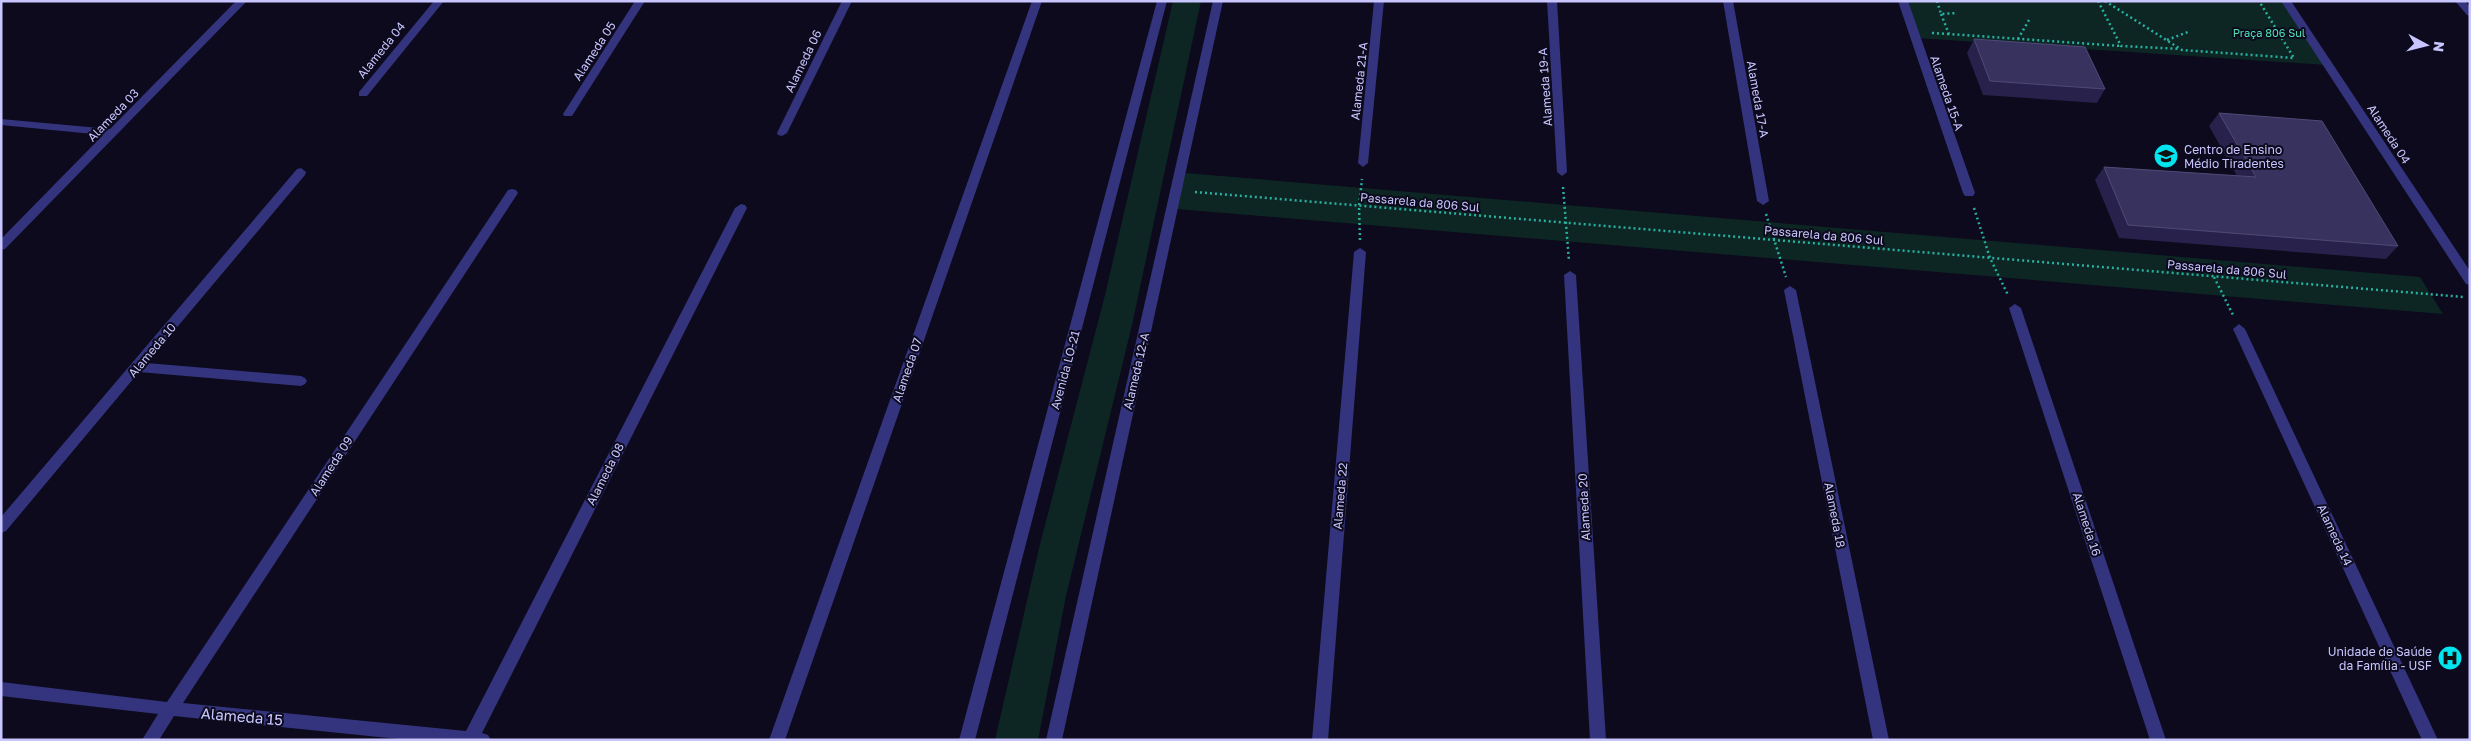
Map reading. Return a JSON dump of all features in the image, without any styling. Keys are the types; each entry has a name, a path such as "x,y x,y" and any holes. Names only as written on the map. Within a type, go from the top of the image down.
{"street":[{"name":"Alameda 03","path":"1,246 242,1"},
{"name":"Alameda 04","path":"363,94 439,1"},
{"name":"Alameda 05","path":"568,114 640,1"},
{"name":"Alameda 06","path":"782,133 847,1"},
{"name":"Alameda 07","path":"777,740 1037,1"},
{"name":"Avenida LO-21","path":"968,740 1162,1"},
{"name":"Alameda 12-A","path":"1054,740 1218,1"},
{"name":"Alameda 21-A","path":"1363,163 1379,1"},
{"name":"Alameda 19-A","path":"1552,1 1562,172"},
{"name":"Alameda 17-A","path":"1728,1 1763,201"},
{"name":"Alameda 15-A","path":"1902,1 1969,193"},
{"name":"Alameda 04","path":"2286,1 2470,281"},
{"path":"2460,1 2470,13"},
{"path":"1,122 114,132"},
{"name":"Alameda 10","path":"1,527 301,172"},
{"name":"Alameda 09","path":"150,740 512,193"},
{"name":"Alameda 08","path":"474,739 741,208"},
{"name":"Alameda 22","path":"1320,740 1360,252"},
{"name":"Alameda 20","path":"1570,275 1598,740"},
{"name":"Alameda 18","path":"1790,290 1881,740"},
{"name":"Alameda 16","path":"2015,308 2158,740"},
{"name":"Alameda 14","path":"2239,329 2430,740"},
{"path":"138,367 301,382"},
{"name":"Alameda 15","path":"1,689 171,709 474,739"}],"path":[{"path":"1937,1 1949,34 2294,58 2259,1"},
{"path":"2098,1 2121,46"},
{"path":"2105,1 2182,50"},
{"path":"1941,14 1957,13"},
{"path":"2018,39 2029,20"},
{"path":"2167,40 2188,32"},
{"path":"1360,252 1359,206 1363,163"},
{"path":"1562,172 1570,275"},
{"name":"Passarela da 806 Sul","path":"1176,190 2470,298"},
{"path":"1969,193 1990,258 2015,308"},
{"path":"1763,201 1790,290"},
{"path":"2214,277 2239,329"}],"green space":[{"path":"1173,1 1201,1 1132,325 1066,596 1038,740 995,740 1040,544 1105,295"},
{"name":"Praça 806 Sul","path":"1904,1 2285,1 2327,65 1917,38"},
{"path":"1185,173 2420,277 2443,314 1177,209"}],"building":[{"path":"1974,39 2085,47 2105,89 1990,81"},
{"path":"2219,113 2322,121 2398,246 2128,225 2104,167 2256,177"}],"place":[{"name":"Centro de Ensino Médio Tiradentes","path":"2166,156"},
{"name":"Unidade de Saúde da Família - USF","path":"2450,658"}]}
